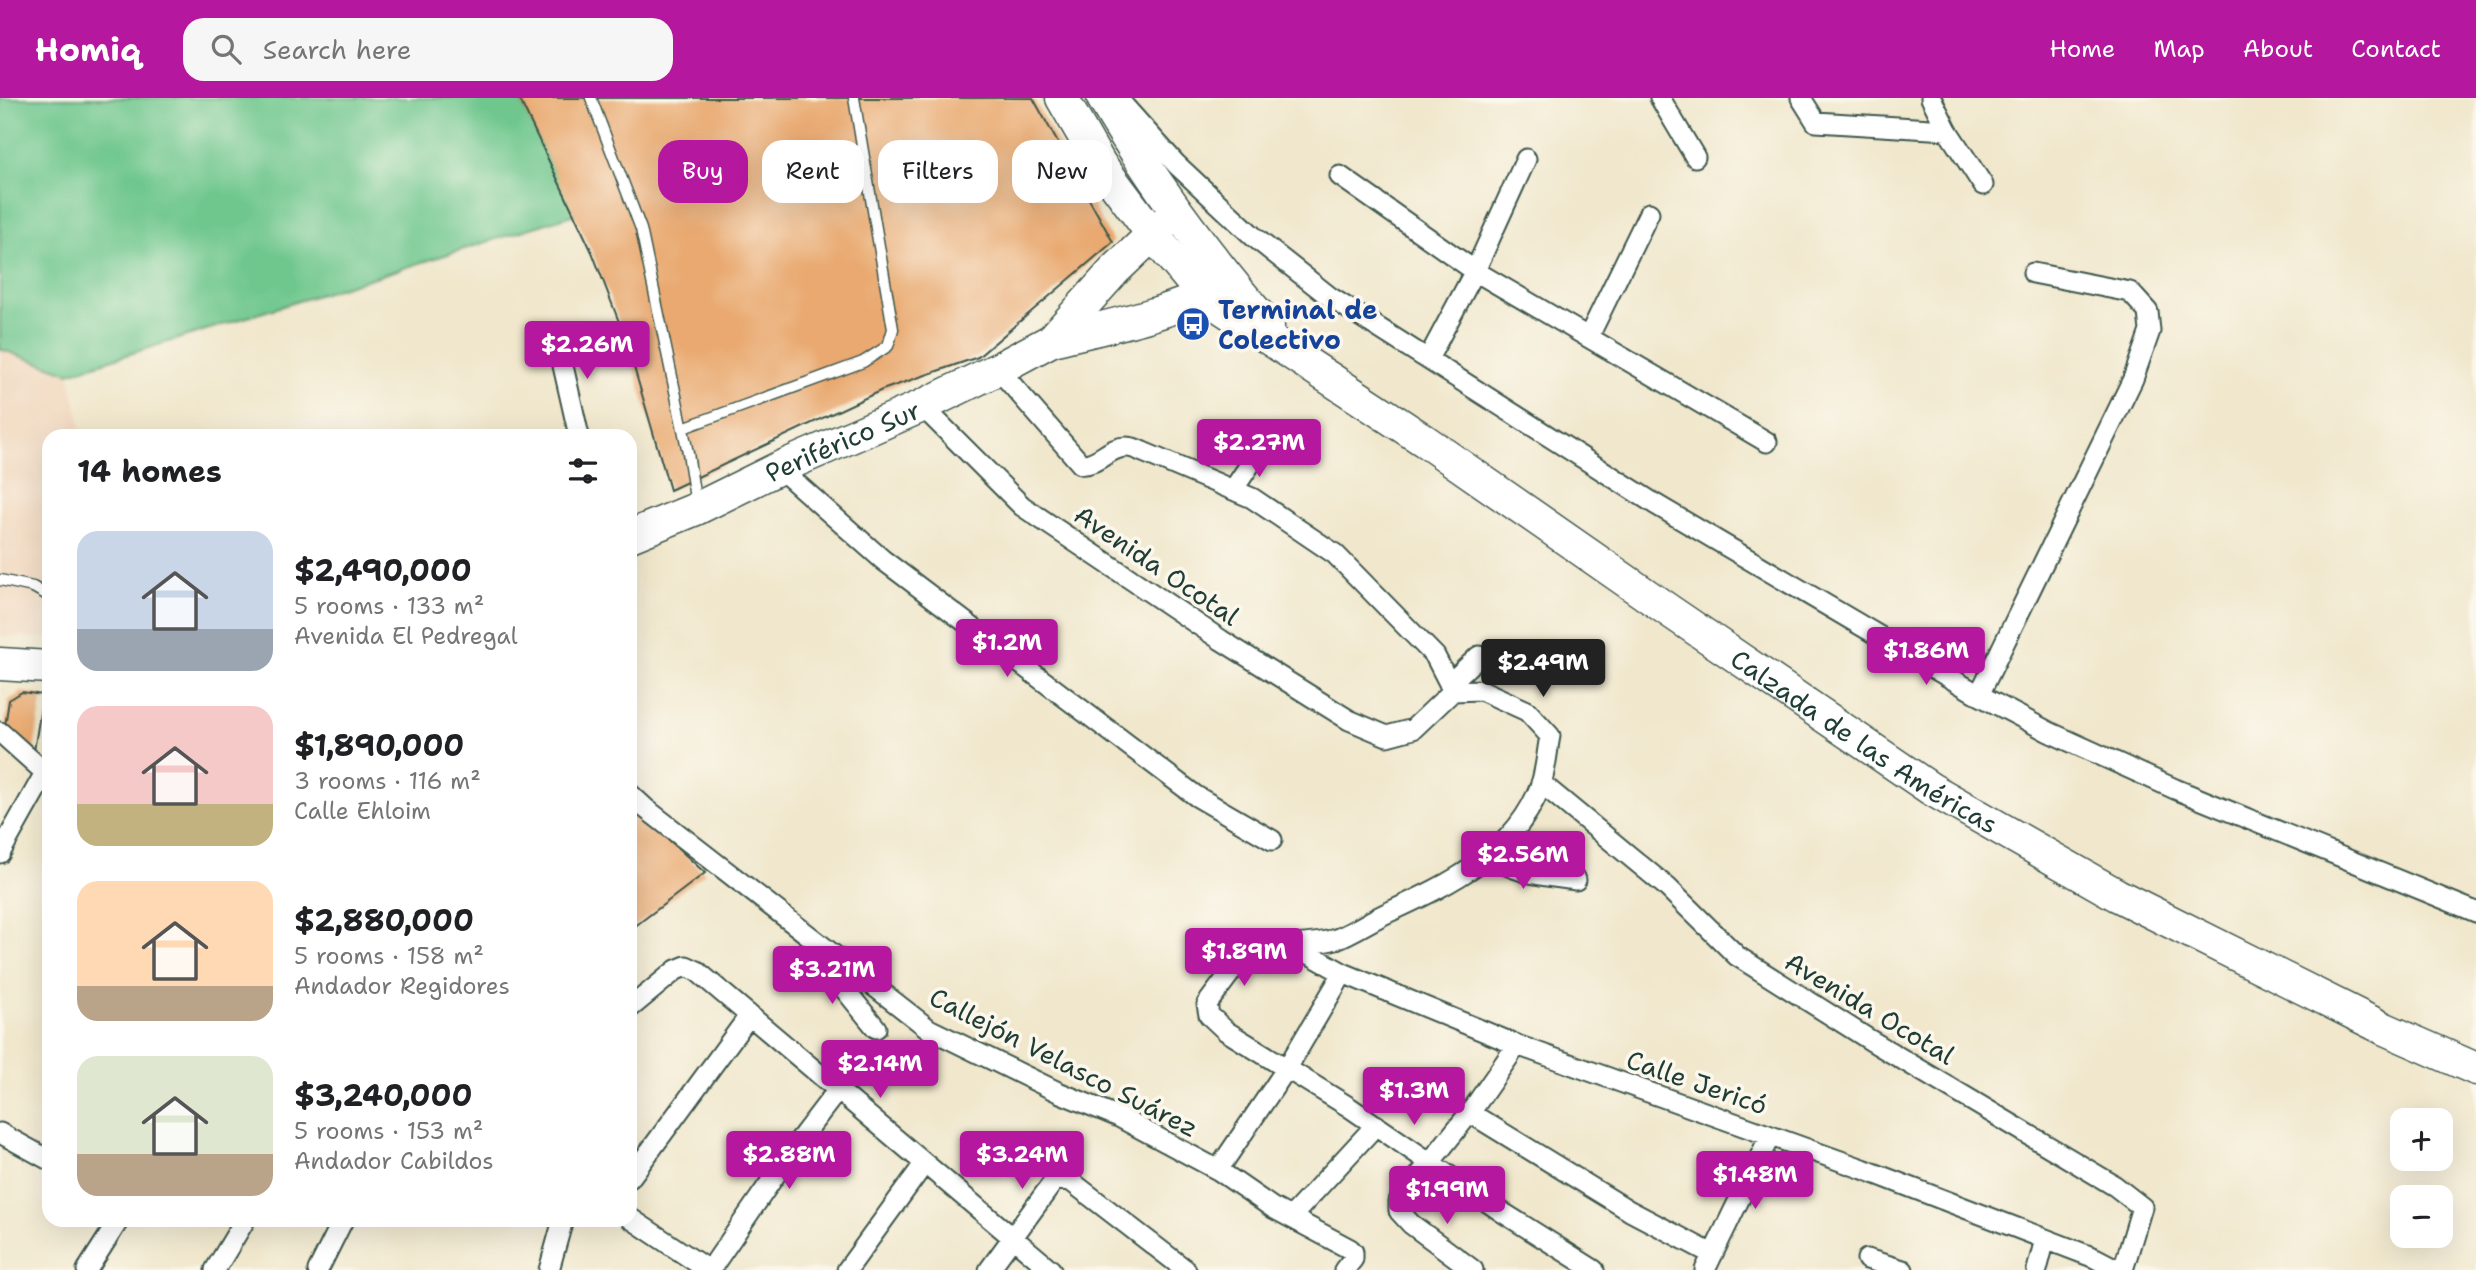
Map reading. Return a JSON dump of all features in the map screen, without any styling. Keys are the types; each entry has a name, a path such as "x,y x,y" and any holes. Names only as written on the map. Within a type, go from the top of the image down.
{"main road":[{"name":"Calzada de las Américas","path":"1062,98 1100,164 1153,235 1290,352 1425,441 1931,789 2117,895 2385,1029 2476,1069"},
{"name":"Calzada de las Américas","path":"1103,98 1176,212 1217,290"},
{"name":"Periférico Sur","path":"1052,340 1114,271 1176,212"},
{"name":"Periférico Sur","path":"637,533 922,406 1052,340 1126,322 1217,290"},
{"path":"0,664 42,667"}],"street":[{"path":"1117,98 1176,164 1254,237 1330,297 1655,504 1979,695 2049,732 2175,789 2476,912"},
{"path":"1660,98 1695,157"},
{"path":"1801,98 1816,122 1947,130"},
{"path":"1931,98 1947,130 1983,185"},
{"path":"1428,359 1475,271 1526,159"},
{"path":"1340,176 1475,271 1767,442"},
{"path":"1589,336 1649,214"},
{"path":"1979,695 2133,379 2150,331 2148,312 2130,292 2033,273"},
{"path":"556,335 577,429"},
{"path":"998,369 1080,464 1088,465 1115,449 1127,447 1252,498 1335,554 1435,656 1451,688"},
{"name":"Avenida Ocotal","path":"922,406 1021,506 1222,640 1349,720 1387,736 1413,729 1451,688"},
{"path":"1233,489 1251,463"},
{"path":"779,468 883,559 1196,796 1272,840"},
{"path":"1451,688 1479,656"},
{"path":"1451,688 1481,690 1527,711 1550,736 1541,783 1522,821 1490,855 1440,889 1338,938 1317,944 1261,949 1240,960 1207,1004 1209,1015 1226,1031 1376,1125 1594,1270"},
{"path":"0,732 42,770"},
{"path":"0,853 42,782"},
{"name":"Avenida Ocotal","path":"1541,783 1667,887 1737,956 1870,1040 2115,1186 2142,1207 2123,1270"},
{"name":"Callejón Velasco Suárez","path":"637,801 929,1029 1058,1092 1119,1117 1218,1170 1291,1217 1350,1250 1349,1262"},
{"path":"1490,855 1500,863 1517,869 1576,880"},
{"name":"Calle Jericó","path":"1293,945 1343,973 1517,1045 1863,1168 2118,1270"},
{"path":"839,959 846,991 876,1028"},
{"path":"637,1002 676,970 686,967 697,971 1051,1270"},
{"path":"1218,1170 1287,1068 1343,973"},
{"path":"637,1168 749,1016"},
{"path":"1472,1270 1411,1224 1399,1210 1399,1201 1470,1113 1517,1045"},
{"path":"637,1223 709,1270 837,1091"},
{"path":"1470,1113 1630,1210 1709,1262 1770,1136"},
{"path":"1291,1217 1376,1125"},
{"path":"0,1133 42,1156"},
{"path":"848,1270 924,1164"},
{"path":"989,1270 1054,1181 1068,1179 1186,1270"},
{"path":"87,1270 115,1227"},
{"path":"215,1270 241,1227"},
{"path":"318,1270 340,1227"},
{"path":"549,1270 561,1227"},
{"path":"2037,1270 2045,1239"},
{"path":"1867,1259 1903,1270"}],"lane":[{"path":"592,98 641,229 696,509"},
{"path":"682,428 863,362 888,346 893,329 854,98"},
{"path":"0,580 33,587 42,592"}],"shaded area":[{"path":"0,349 69,373 81,429 42,429 42,638 0,636"}],"green space":[{"path":"0,98 519,98 576,214 69,373 0,349"}],"building":[{"path":"519,98 1033,98 1056,140 1012,140 1012,203 1091,203 1113,242 978,357 882,390 670,490 626,340 592,252"},
{"path":"22,692 42,695 34,751 5,726 9,700"},
{"path":"637,810 705,873 637,925"}],"place":[{"name":"Terminal de Colectivo","path":"1193,324"}]}
